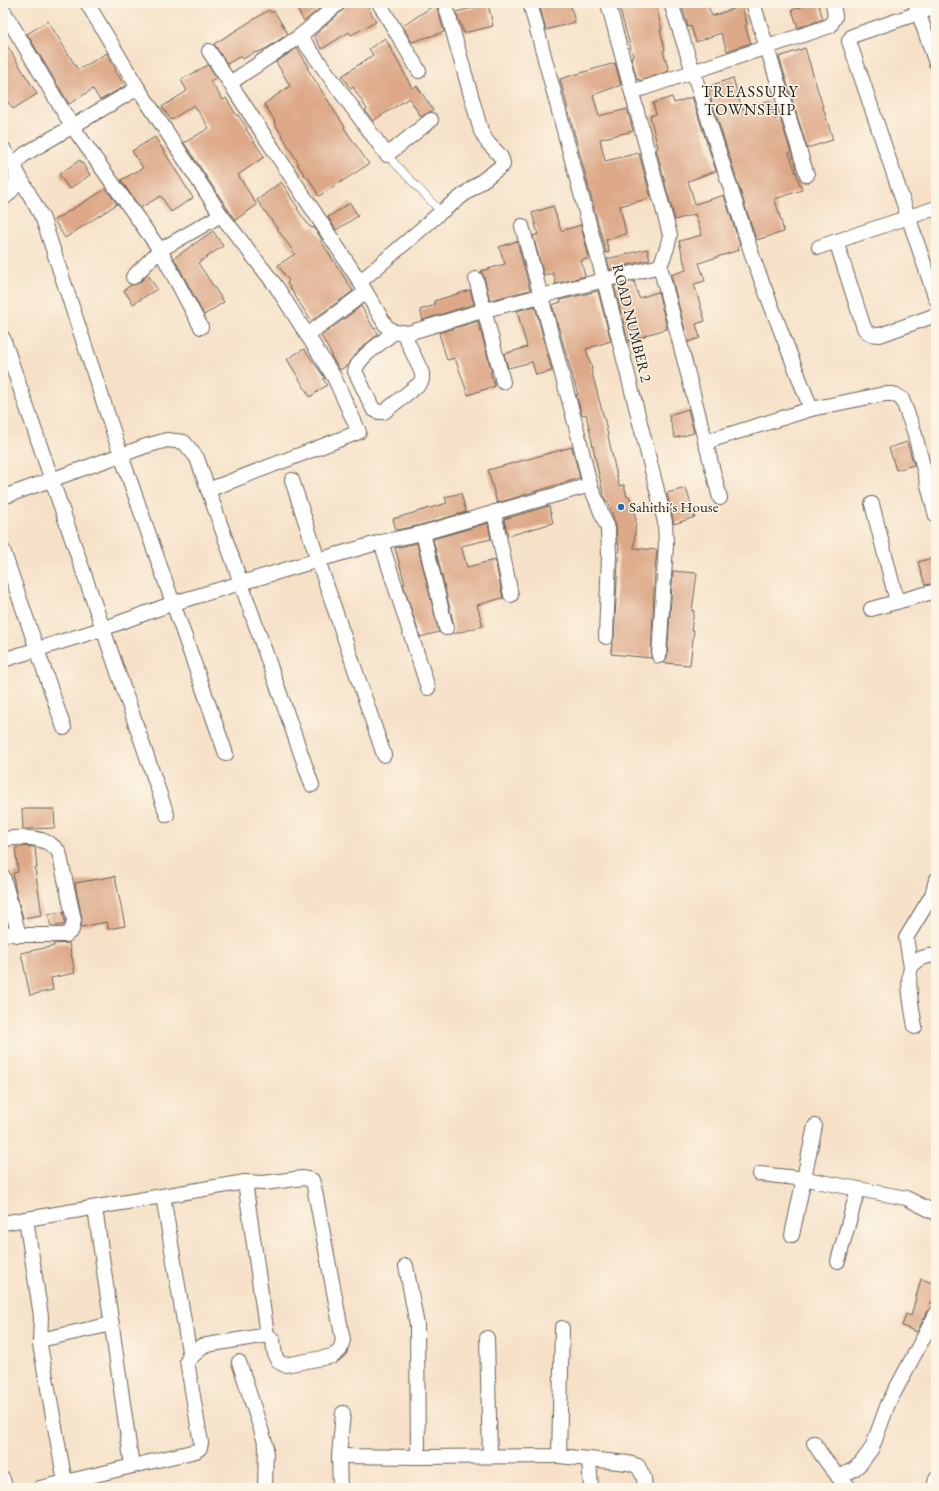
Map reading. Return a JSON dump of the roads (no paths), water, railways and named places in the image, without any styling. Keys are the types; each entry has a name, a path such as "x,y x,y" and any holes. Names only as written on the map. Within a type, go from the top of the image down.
{"street":[{"path":"87,3 138,88 221,215 276,286 334,376 359,432 208,490"},
{"path":"230,83 300,36 339,3"},
{"path":"379,3 418,71"},
{"path":"307,335 363,287 441,212 503,165 503,160 481,131 445,3"},
{"name":"ROAD NUMBER 2","path":"530,3 604,280 665,522 666,544 659,656"},
{"path":"608,3 670,235 660,266 720,498"},
{"path":"671,3 754,261 811,409"},
{"path":"753,3 807,175"},
{"path":"632,92 830,26 835,17 833,3"},
{"path":"936,7 917,8 852,36 849,41 936,299"},
{"path":"917,8 936,63"},
{"path":"3,10 72,126 160,250 201,327"},
{"path":"300,36 388,155 431,120"},
{"path":"209,51 363,287 386,326 399,332 408,333 485,310 660,266"},
{"path":"3,199 14,189 17,180 17,161 25,154 138,88"},
{"path":"3,148 16,168 42,219 121,455 226,754"},
{"path":"819,247 936,208"},
{"path":"132,277 160,250 221,215"},
{"path":"522,226 542,296 590,485 608,529 609,554 606,637"},
{"path":"836,241 864,328 867,332 873,335 880,334 936,315"},
{"path":"476,279 504,382"},
{"path":"399,332 422,373 422,380 384,412 379,412 373,409 355,371 362,360 399,332"},
{"path":"3,338 167,815"},
{"path":"706,442 811,409 884,394 892,394 902,399 914,431 936,516"},
{"path":"3,497 146,446 167,440 184,442 197,458 312,785"},
{"path":"292,480 384,755"},
{"path":"3,660 38,650 174,603 241,582 382,542 423,533 590,485"},
{"path":"872,504 897,602"},
{"path":"494,512 511,595"},
{"path":"423,533 446,628"},
{"path":"382,542 428,688"},
{"path":"3,550 64,728"},
{"path":"871,609 936,591"},
{"path":"3,839 23,836 38,839 55,847 59,852 74,920 72,930 66,935 19,935 3,933"},
{"path":"3,876 19,935"},
{"path":"915,1026 909,977 911,967 906,938 932,894 936,880"},
{"path":"911,967 915,961 924,957 936,955"},
{"path":"792,1235 815,1126"},
{"path":"760,1174 803,1179 906,1198 936,1213"},
{"path":"3,1223 245,1182 264,1183 303,1178 312,1180 343,1340 340,1350 333,1356 285,1365 276,1360 274,1341 267,1335 245,1182"},
{"path":"838,1261 858,1189"},
{"path":"163,1196 190,1357"},
{"path":"95,1208 132,1466"},
{"path":"26,1219 42,1316 40,1340 65,1482"},
{"path":"406,1266 417,1325 418,1457"},
{"path":"838,1477 861,1463 872,1448 888,1404 936,1314"},
{"path":"40,1340 112,1324"},
{"path":"559,1456 562,1328"},
{"path":"40,1488 196,1451 200,1448 201,1443 187,1361 199,1350 201,1346 267,1335"},
{"path":"487,1338 490,1456"},
{"path":"239,1362 266,1446 265,1488"},
{"path":"340,1488 339,1456 343,1413"},
{"path":"814,1443 838,1477 850,1488"},
{"path":"339,1456 559,1456 628,1463 638,1466 644,1478 645,1488"},
{"path":"589,1459 591,1488"},
{"path":"934,1488 936,1478"},
{"path":"3,1479 5,1488"}],"lane":[{"path":"388,155 441,212"}],"place":[{"name":"Sahithi's House","path":"621,507"}],"district":[{"name":"TREASSURY TOWNSHIP","path":"750,100"}]}
